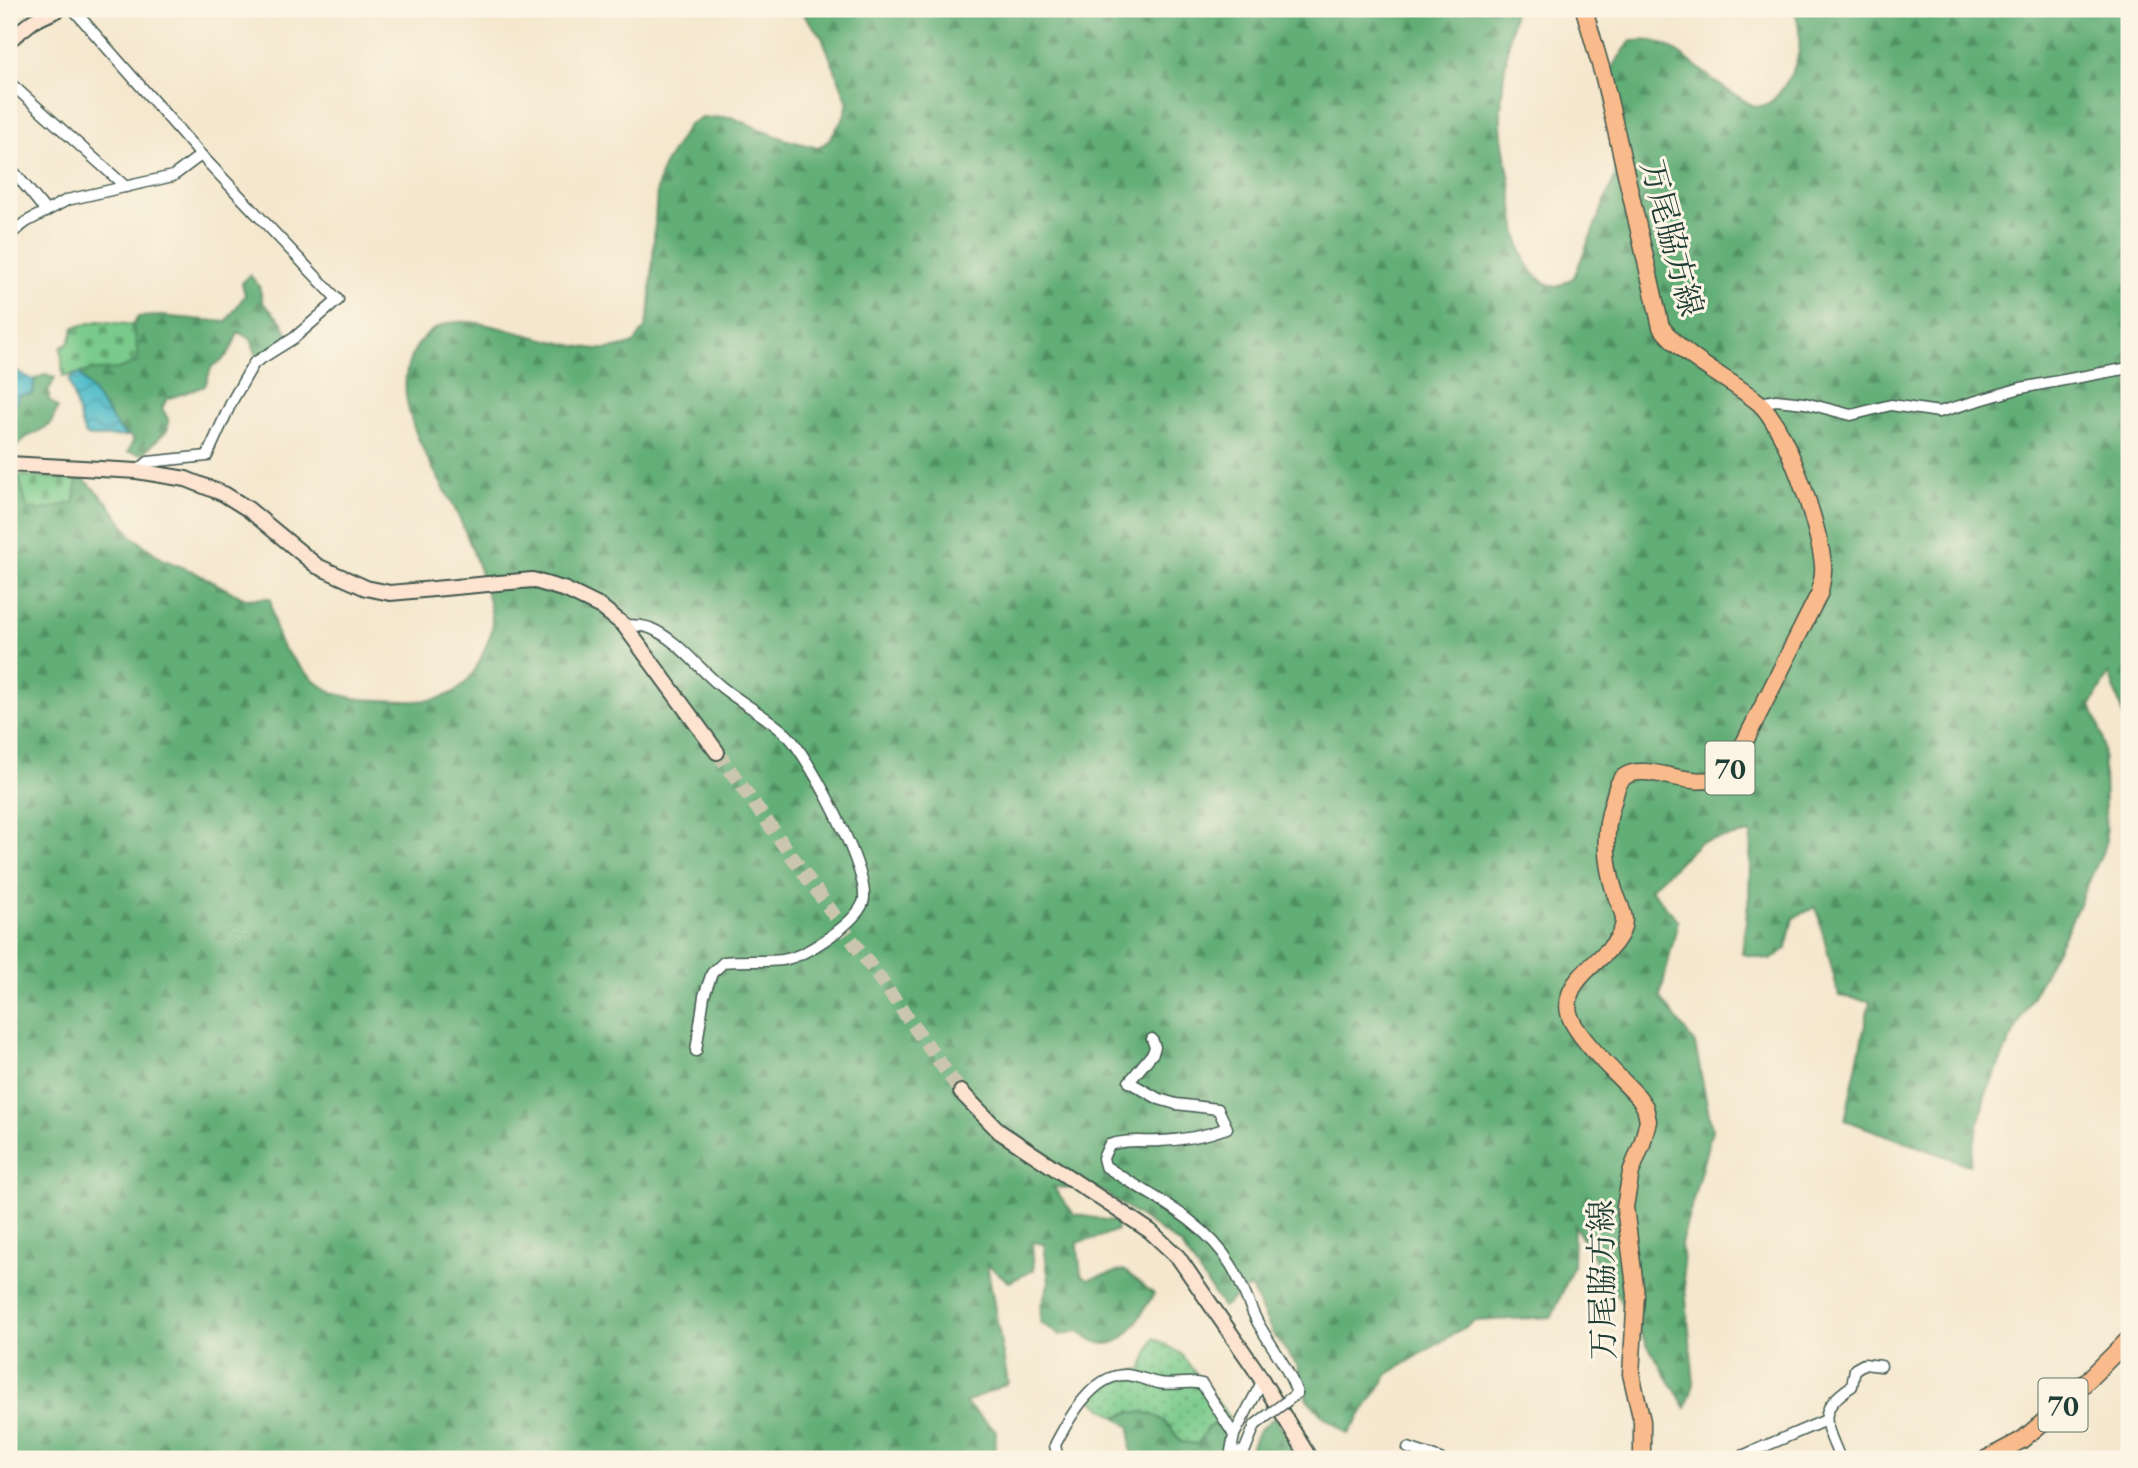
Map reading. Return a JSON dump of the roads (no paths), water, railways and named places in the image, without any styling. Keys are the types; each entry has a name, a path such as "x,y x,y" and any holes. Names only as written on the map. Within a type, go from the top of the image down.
{"main road":[{"name":"万尾脇方線","path":"1584,9 1604,78 1661,327 1687,355 1759,403 1777,425 1809,508 1824,568 1820,592 1733,765 1720,777 1704,780 1644,772 1629,774 1619,782 1605,836 1607,866 1624,920 1618,936 1605,954 1584,972 1573,988 1569,1000 1568,1012 1574,1028 1646,1107 1648,1121 1631,1172 1625,1207 1636,1295 1631,1374 1642,1421 1642,1459"},
{"name":"70","path":"1986,1459 2032,1432 2129,1339"}],"street":[{"path":"9,40 33,21 59,9"},
{"path":"72,9 201,155 338,300 295,338 254,363 232,401 207,456 148,462 137,471"},
{"path":"9,82 126,187"},
{"path":"9,235 26,222 67,201 173,176 201,155"},
{"path":"9,166 46,211"},
{"path":"1759,403 1776,400 1805,403 1851,415 1891,405 1939,412 2021,388 2129,368"},
{"path":"9,464 137,471 186,479 225,494 248,509 317,566 366,589 390,593 532,580 566,590 601,607 624,625 717,752"},
{"path":"624,625 650,628 666,638 724,689 756,710 789,737 822,786 846,838 864,890 863,902 850,922 797,955 785,960 724,962 712,973 704,996 696,1051"},
{"path":"1152,1039 1155,1047 1153,1053 1129,1082 1159,1099 1218,1109 1227,1128 1204,1136 1176,1140 1122,1140 1109,1145 1103,1158 1105,1167 1190,1220 1221,1251 1239,1281 1249,1307 1287,1369 1297,1394 1255,1424 1244,1452 1231,1451 1234,1435 1262,1382"},
{"path":"961,1092 1000,1132 1150,1231 1178,1257 1310,1459"},
{"path":"1840,1459 1825,1420 1828,1407 1834,1398 1852,1386 1855,1369 1864,1364 1881,1366"},
{"path":"1058,1459 1055,1445 1082,1399 1110,1378 1126,1375 1172,1385 1189,1381 1202,1384 1234,1435"},
{"path":"1735,1459 1825,1420"},
{"path":"1408,1448 1439,1459"}],"water":[{"path":"9,368 34,380 33,394 20,395 9,414"},
{"path":"80,374 119,429 127,436 89,437 84,433 69,381 72,376"}],"tunnel":[{"path":"717,752 961,1092"}]}
